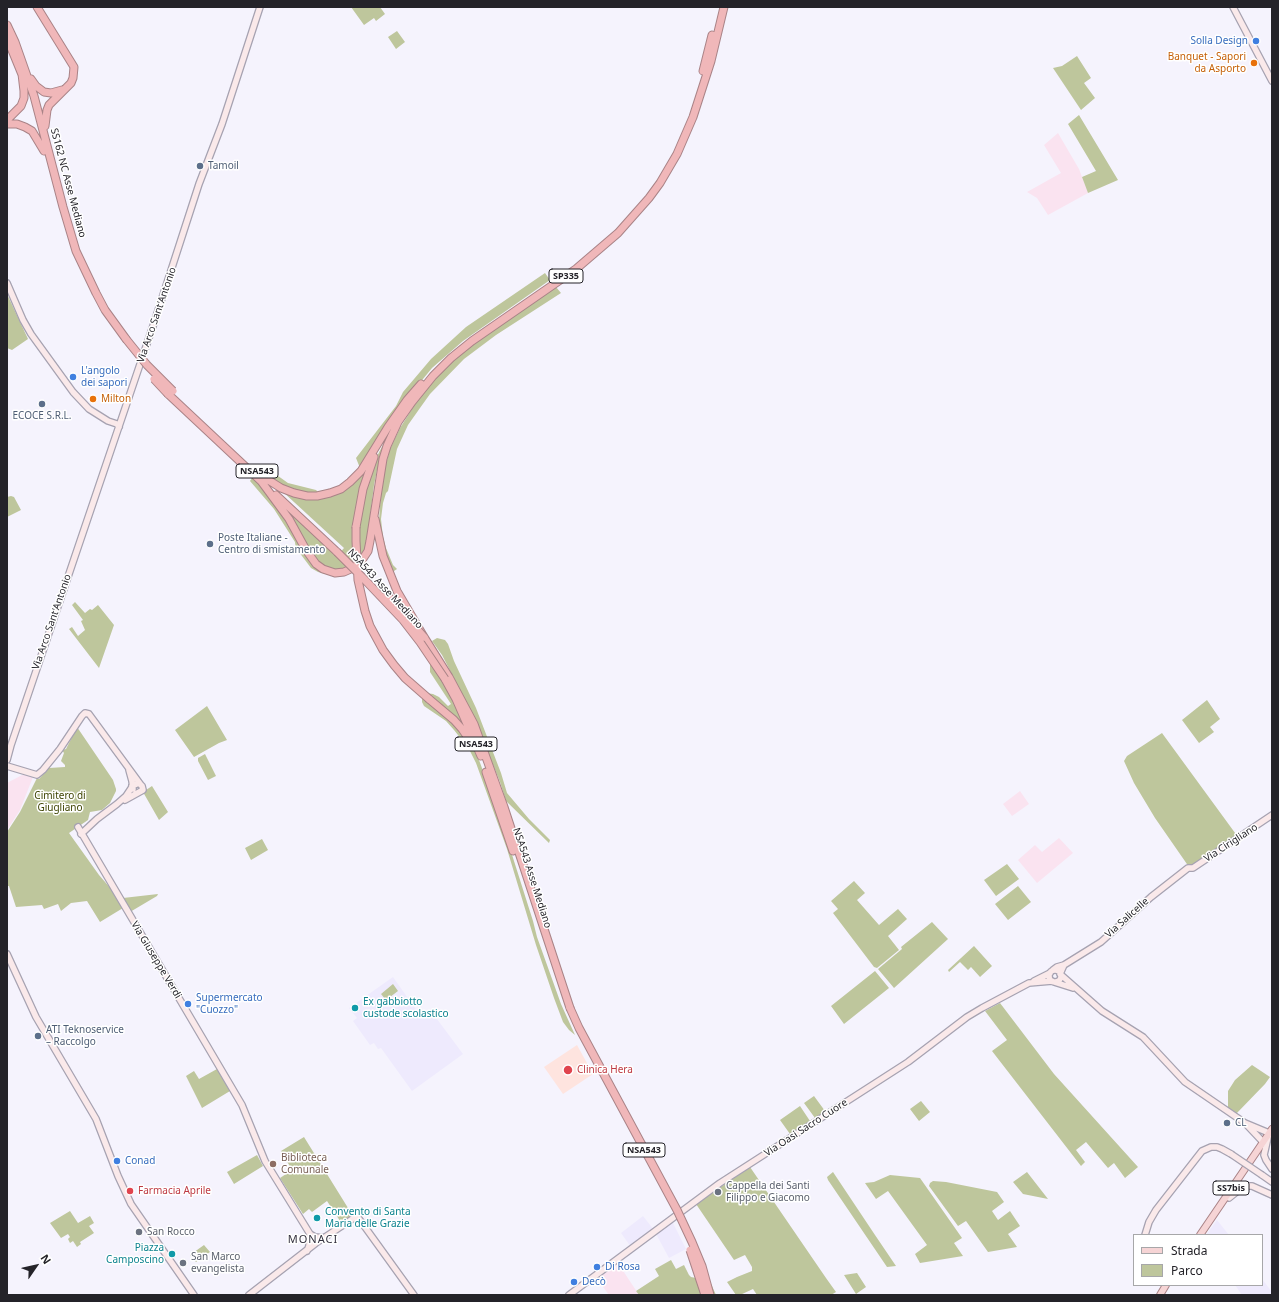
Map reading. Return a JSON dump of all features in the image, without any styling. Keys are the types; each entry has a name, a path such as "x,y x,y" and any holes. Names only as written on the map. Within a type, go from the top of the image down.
{"highway":[{"path":"36,7 74,66 73,78 66,88 49,105 44,132"},
{"name":"SP335","path":"370,462 378,444 407,400 449,354 469,338 568,269 617,227 640,203 656,182 669,159 690,112 719,7"},
{"name":"SP335","path":"375,515 376,498 383,459 390,439 398,422 433,376 451,358 472,341 551,287 598,251 638,212 660,183 677,154 693,117 711,61 724,7"},
{"name":"SS162 NC Asse Mediano","path":"7,25 44,132 69,231 95,296"},
{"name":"SS162 NC Asse Mediano","path":"7,38 13,45"},
{"path":"24,71 36,86 44,92 51,93 66,88"},
{"path":"7,120 21,106 24,98 24,71"},
{"name":"SS162 NC Asse Mediano","path":"24,71 69,243 77,264 105,313 144,368 171,393"},
{"path":"7,124 25,126 32,131 44,151"},
{"name":"NSA543 Asse Mediano","path":"171,393 339,551 397,607 424,637 474,724 504,807 568,1009"},
{"name":"NSA543","path":"262,479 294,493 307,496 324,495 341,489 370,462"},
{"name":"NSA543","path":"370,462 356,526 356,554 361,594 370,626 383,650 405,678 462,729 484,765"},
{"name":"NSA543","path":"262,479 289,520 310,557 323,569 335,573 344,572 354,568 362,560 368,550 375,515"},
{"name":"NSA543","path":"375,515 383,556 388,571 397,591 424,637"},
{"name":"NSA543 Asse Mediano","path":"339,551 403,620 447,678 484,765 568,1009 677,1210 702,1266 710,1295"},
{"path":"568,1009 577,1034 672,1211 689,1246 705,1295"}],"main road":[{"name":"SS7bis","path":"1201,1234 1271,1131"}],"street":[{"name":"Via Arco Sant'Antonio","path":"7,760 200,184 222,124 260,7"},
{"path":"1233,7 1272,81"},
{"path":"7,283 23,320 38,346 84,405 95,414 117,424 118,427"},
{"path":"108,420 116,419 122,415"},
{"path":"108,420 115,436"},
{"path":"7,766 37,775 60,749 82,716 85,713 89,714 92,716 143,790 117,804"},
{"path":"127,766 131,775 132,786 135,792 138,793"},
{"path":"81,834 126,796 132,786 138,783 141,785"},
{"name":"Via Cirigliano","path":"1188,868 1193,868 1272,815"},
{"name":"Via Giuseppe Verdi","path":"78,827 242,1105 265,1161 311,1236 316,1240 316,1244"},
{"name":"Via Salicelle","path":"1029,983 1051,972 1057,967 1064,965 1101,942 1151,897 1188,868"},
{"path":"7,954 36,1017 96,1119 131,1204 194,1295"},
{"path":"1060,974 1057,970 1051,972 1049,977 1053,981 1059,980 1064,965"},
{"name":"Via Oasi Sacro Cuore","path":"1060,974 1107,1014 1143,1037 1185,1082 1245,1123 1263,1142"},
{"name":"Via Oasi Sacro Cuore","path":"569,1295 720,1183 908,1062 967,1017 982,1008 1029,983 1053,981 1080,992"},
{"name":"Via Oasi Sacro Cuore","path":"1245,1123 1271,1131"},
{"path":"1271,1131 1264,1154 1272,1169"},
{"path":"1145,1234 1149,1222 1156,1210 1202,1151 1211,1147 1222,1149 1231,1154 1272,1182"},
{"path":"1226,1197 1229,1198 1244,1186 1256,1187 1272,1195"},
{"path":"249,1295 316,1244 357,1216 414,1295"},
{"path":"307,1251 311,1236 325,1238"}],"shaded area":[{"path":"1058,133 1079,169 1088,193 1048,215 1037,198 1027,192 1061,173 1044,145"},
{"path":"24,774 33,777 20,810 7,830 7,783"},
{"path":"1020,791 1029,804 1012,816 1003,804"},
{"path":"1059,838 1073,853 1037,883 1018,860 1035,845 1042,852"},
{"path":"393,977 422,1018 431,1011 463,1054 412,1091 381,1048 378,1049 374,1043 370,1045 353,1021 357,1018 349,1008"},
{"name":"Clinica Hera","path":"577,1045 593,1074 563,1094 544,1067"},
{"path":"643,1216 654,1230 631,1247 621,1233"},
{"path":"671,1219 686,1249 669,1258 655,1232"},
{"path":"1217,1220 1228,1234 1207,1234"},
{"path":"616,1260 639,1295 609,1295 595,1276"},
{"path":"1263,1280 1272,1292 1272,1295 1242,1295 1236,1286 1263,1286"}],"green space":[{"path":"351,7 380,7 385,14 376,21 374,18 364,25"},
{"path":"397,31 405,42 396,49 388,37"},
{"path":"1077,56 1091,78 1084,83 1095,98 1081,110 1053,68 1062,66"},
{"path":"1079,115 1118,180 1088,193 1082,177 1096,171 1068,124"},
{"path":"545,273 550,280 463,341 432,368 414,390 362,466 373,464 388,435 403,413 383,453 377,470 366,550 362,556 349,568 335,570 330,569 316,561 282,505 337,556 344,548 282,491 308,494 285,487 270,478 261,470 264,466 288,483 316,490 319,493 340,487 360,468 356,458 396,406 403,392 431,359 466,327"},
{"path":"556,287 561,293 496,335 464,359 430,394 408,425 397,449 388,491 383,503 381,519 386,548 393,565 397,569 391,573 383,545 379,520 384,471 390,449 400,428 419,398 443,370 477,341"},
{"path":"7,294 28,339 12,350 7,348"},
{"path":"252,478 261,486 322,570 353,572 338,576 318,572 311,568 296,550 295,542 274,509 250,481"},
{"path":"7,497 14,497 21,510 7,517"},
{"path":"75,602 85,613 98,605 114,625 99,668 69,629 72,627 78,636 85,630 81,621 83,620 72,605"},
{"path":"437,638 445,640 448,644 454,661 476,708 501,773 507,793 529,819 550,840 549,843 506,801 500,782 472,713 442,655 432,641"},
{"path":"432,663 435,666 474,742 426,693 439,697 448,706 451,704 430,672 430,665"},
{"path":"422,696 454,722 467,738 479,760 501,820 537,937 561,1004 575,1035 563,1022 554,998 536,945 507,849 476,763 469,749 446,721 424,706"},
{"path":"1207,700 1220,719 1210,727 1214,732 1199,743 1182,720"},
{"path":"207,706 227,740 194,757 175,730"},
{"name":"Cimitero di Giugliano","path":"77,727 113,780 116,789 110,803 102,810 90,812 88,820 69,833 99,875 112,890 123,908 100,922 87,901 71,903 61,911 58,904 44,909 42,905 16,907 9,886 7,886 7,832 20,812 37,778 39,779 49,768 65,767 61,761 64,753 62,750 66,749"},
{"path":"1162,733 1238,837 1193,867 1189,867 1155,818 1134,783 1124,761 1127,756"},
{"path":"205,754 216,776 208,780 198,761 198,758"},
{"path":"152,786 168,812 159,820 143,792"},
{"path":"262,839 268,850 251,860 245,848"},
{"path":"1007,864 1019,879 996,896 984,880"},
{"path":"854,881 865,893 857,900 879,925 898,909 907,919 888,936 899,950 877,968 874,967 833,913 838,909 831,901"},
{"path":"1018,886 1031,902 1008,920 995,904"},
{"path":"158,894 130,912 123,898"},
{"path":"932,922 948,939 894,988 878,969 902,949 901,947"},
{"path":"974,946 992,966 980,977 971,967 968,970 960,962 949,972 948,970"},
{"path":"875,971 889,988 844,1024 831,1006"},
{"path":"393,984 398,991 386,1000 381,994"},
{"path":"1000,1003 1054,1074 1138,1167 1125,1178 1114,1163 1108,1168 1086,1142 1076,1150 1085,1162 1081,1166 992,1051 1007,1040 985,1011"},
{"path":"1252,1065 1270,1077 1236,1114 1228,1108 1228,1091 1235,1080"},
{"path":"217,1069 230,1091 202,1108 186,1076 194,1071 199,1079"},
{"path":"814,1096 825,1111 815,1118 804,1103"},
{"path":"921,1101 930,1112 919,1121 910,1109"},
{"path":"800,1106 810,1121 790,1134 780,1120"},
{"path":"304,1137 353,1216 342,1224 327,1201 312,1212 309,1209 303,1214 280,1178 292,1170 281,1151"},
{"path":"257,1155 263,1166 234,1184 227,1172"},
{"path":"750,1167 836,1292 831,1295 757,1295 753,1289 740,1295 736,1295 727,1282 752,1271 752,1267 745,1255 734,1260 696,1204"},
{"path":"833,1172 896,1266 887,1267 828,1180 827,1177"},
{"path":"1027,1172 1048,1199 1023,1194 1013,1182"},
{"path":"890,1175 920,1178 962,1238 954,1243 963,1256 920,1263 915,1254 927,1245 888,1191 876,1199 865,1183 874,1182"},
{"path":"933,1181 946,1182 997,1192 1004,1202 992,1211 998,1220 1010,1211 1020,1226 1008,1234 1017,1247 988,1252 966,1221 958,1226 929,1186"},
{"path":"70,1211 78,1223 90,1216 94,1223 89,1226 94,1233 80,1242 81,1244 77,1247 73,1241 70,1243 68,1239 70,1237 68,1234 61,1238 50,1223"},
{"path":"204,1245 210,1252 196,1262 190,1255"},
{"path":"671,1260 676,1269 684,1265 691,1277 708,1277 716,1295 639,1295 636,1291 659,1276 655,1269"},
{"path":"857,1273 866,1287 856,1294 844,1275"}],"place":[{"name":"Solla Design","path":"1256,41"},
{"name":"Banquet - Sapori da Asporto","path":"1254,63"},
{"name":"Tamoil","path":"200,166"},
{"name":"L'angolo dei sapori","path":"73,377"},
{"name":"Milton","path":"93,399"},
{"name":"ECOCE S.R.L.","path":"42,404"},
{"name":"Poste Italiane - Centro di smistamento","path":"210,544"},
{"name":"Supermercato \"Cuozzo\"","path":"188,1004"},
{"name":"Ex gabbiotto custode scolastico","path":"355,1008"},
{"name":"ATI Teknoservice – Raccolgo","path":"38,1036"},
{"name":"Clinica Hera","path":"568,1070"},
{"name":"CL","path":"1227,1123"},
{"name":"Conad","path":"117,1161"},
{"name":"Biblioteca Comunale","path":"273,1164"},
{"name":"Farmacia Aprile","path":"130,1191"},
{"name":"Cappella dei Santi Filippo e Giacomo","path":"718,1192"},
{"name":"Convento di Santa Maria delle Grazie","path":"317,1218"},
{"name":"San Rocco","path":"139,1232"},
{"name":"Piazza Camposcino","path":"172,1254"},
{"name":"San Marco evangelista","path":"183,1263"},
{"name":"Di Rosa","path":"597,1267"},
{"name":"Decò","path":"574,1282"}],"district":[{"name":"MONACI","path":"313,1240"}]}
